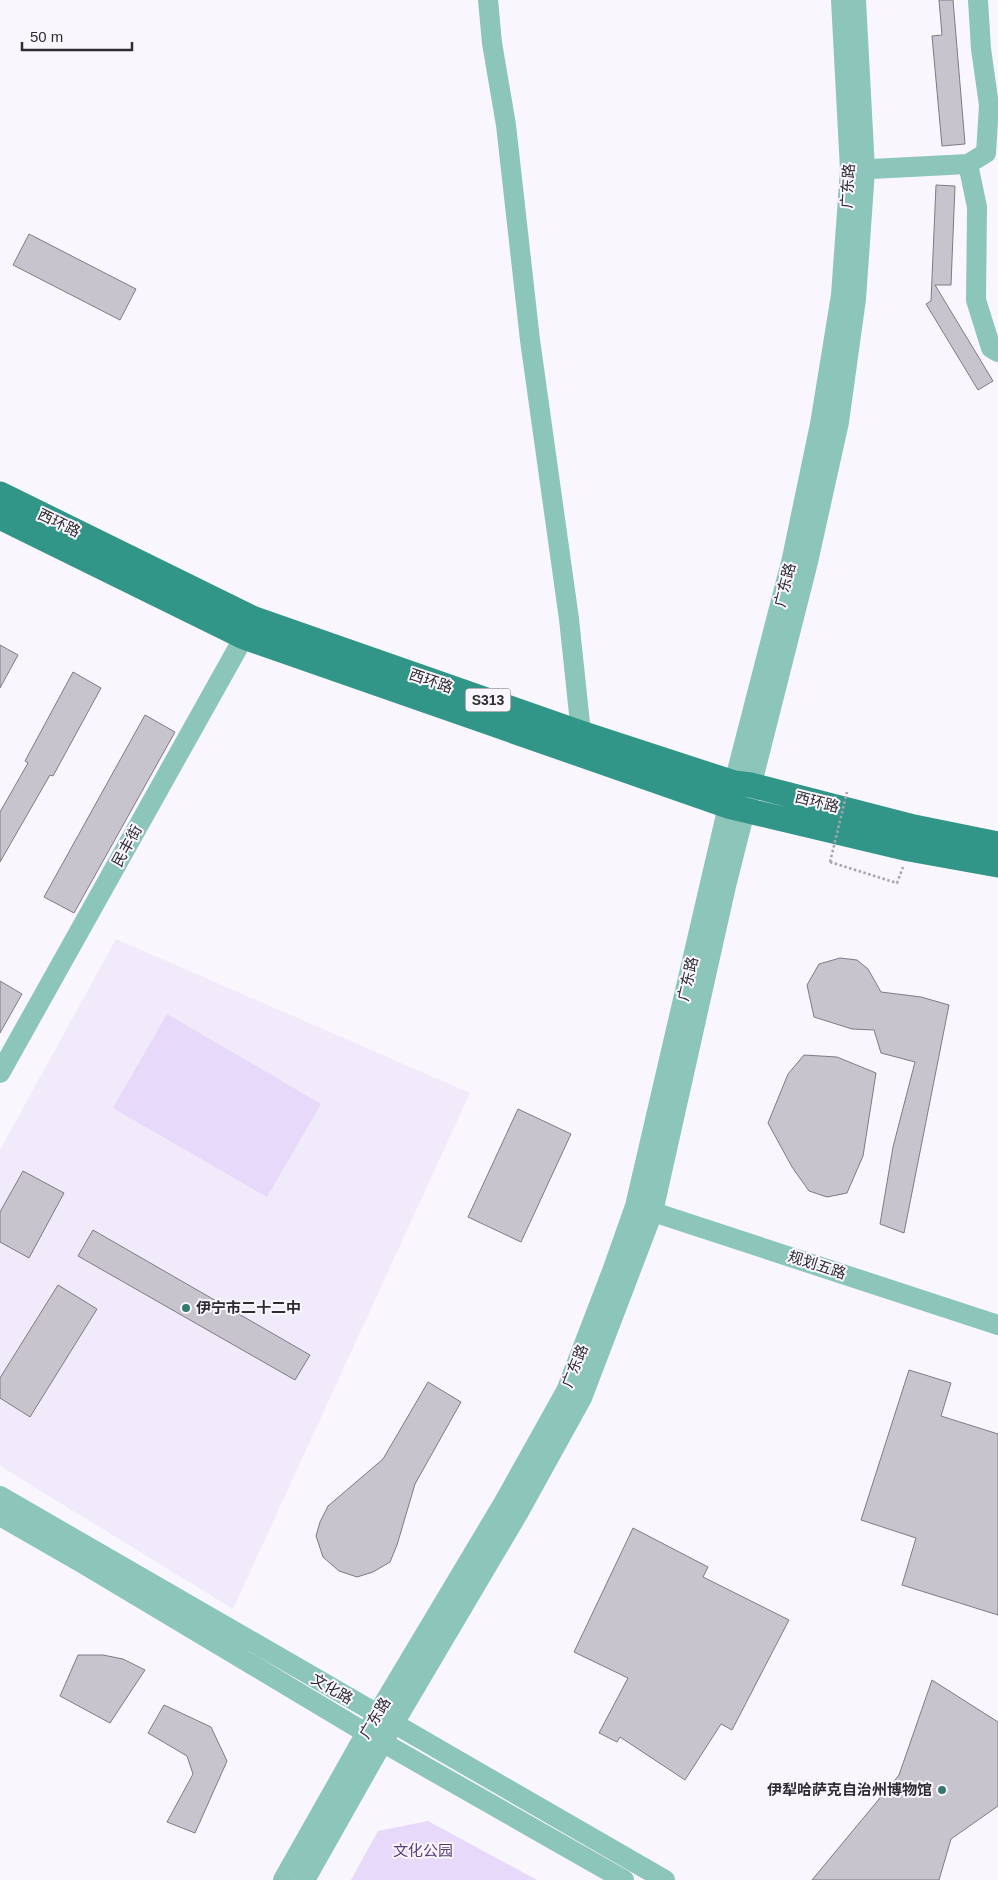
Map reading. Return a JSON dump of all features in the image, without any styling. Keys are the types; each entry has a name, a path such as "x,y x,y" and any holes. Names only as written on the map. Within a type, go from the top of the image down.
{"main road":[{"name":"西环路","path":"0,494 248,628 581,733 740,796 998,844"},
{"name":"西环路","path":"0,518 248,628 740,796 909,849 998,865"}],"street":[{"path":"488,0 492,43 506,125 530,340 569,620 581,733"},
{"name":"广东路","path":"841,0 857,170"},
{"name":"广东路","path":"283,1880 519,1512 582,1398 644,1209 740,796 808,562 839,422 856,299 856,0"},
{"path":"857,170 968,164 986,153 989,105 981,49 978,0"},
{"path":"968,164 977,207 976,300 992,348 998,352"},
{"name":"民丰街","path":"0,1073 248,628"},
{"name":"规划五路","path":"644,1209 998,1325"},
{"name":"文化路","path":"0,1496 665,1880"},
{"name":"文化路","path":"0,1516 375,1737 624,1880"},
{"name":"广东路","path":"306,1880 375,1737"}],"path":[{"path":"847,792 830,862 897,884"}],"shaded area":[{"name":"伊宁市二十二中","path":"116,939 470,1093 233,1609 0,1466 0,1150"}],"green space":[{"path":"167,1014 321,1104 267,1197 113,1108"},
{"name":"文化公园","path":"428,1821 537,1880 351,1880 378,1831"}],"building":[{"path":"939,0 953,0 965,144 942,146 932,36 942,35"},
{"path":"936,185 955,186 951,285 935,285 993,381 978,390 926,304 931,301"},
{"path":"29,234 136,289 120,320 13,265"},
{"path":"0,645 18,655 0,688"},
{"path":"73,672 101,688 53,776 50,775 0,862 0,812 28,763 25,761"},
{"path":"145,715 175,732 74,913 44,897"},
{"path":"840,958 857,960 868,969 881,992 921,997 949,1005 904,1233 880,1224 893,1147 915,1062 881,1053 874,1030 852,1029 814,1017 807,985 819,964"},
{"path":"0,981 22,994 0,1033"},
{"path":"804,1055 837,1057 876,1073 863,1156 847,1193 827,1197 809,1191 792,1167 768,1123 788,1074"},
{"path":"518,1109 571,1134 521,1242 468,1217"},
{"path":"23,1171 64,1193 29,1258 0,1242 0,1212"},
{"path":"93,1230 310,1355 295,1380 78,1256"},
{"path":"58,1285 97,1309 30,1417 0,1398 0,1378"},
{"path":"909,1370 951,1383 941,1416 998,1434 998,1615 902,1585 916,1538 861,1520"},
{"path":"428,1382 461,1402 415,1484 390,1562 373,1572 357,1577 339,1571 323,1557 316,1536 320,1522 328,1506 383,1459"},
{"path":"633,1528 708,1567 703,1577 789,1620 732,1730 721,1724 685,1780 620,1737 617,1742 599,1733 628,1678 574,1652"},
{"path":"78,1655 103,1655 123,1659 145,1670 110,1723 60,1696"},
{"name":"伊犁哈萨克自治州博物馆","path":"932,1680 998,1722 998,1806 951,1839 939,1880 812,1880 899,1775"},
{"path":"164,1705 211,1727 227,1761 195,1833 167,1822 193,1774 187,1756 148,1733"}],"place":[{"name":"伊宁市二十二中","path":"186,1308"},
{"name":"伊犁哈萨克自治州博物馆","path":"942,1790"}]}
